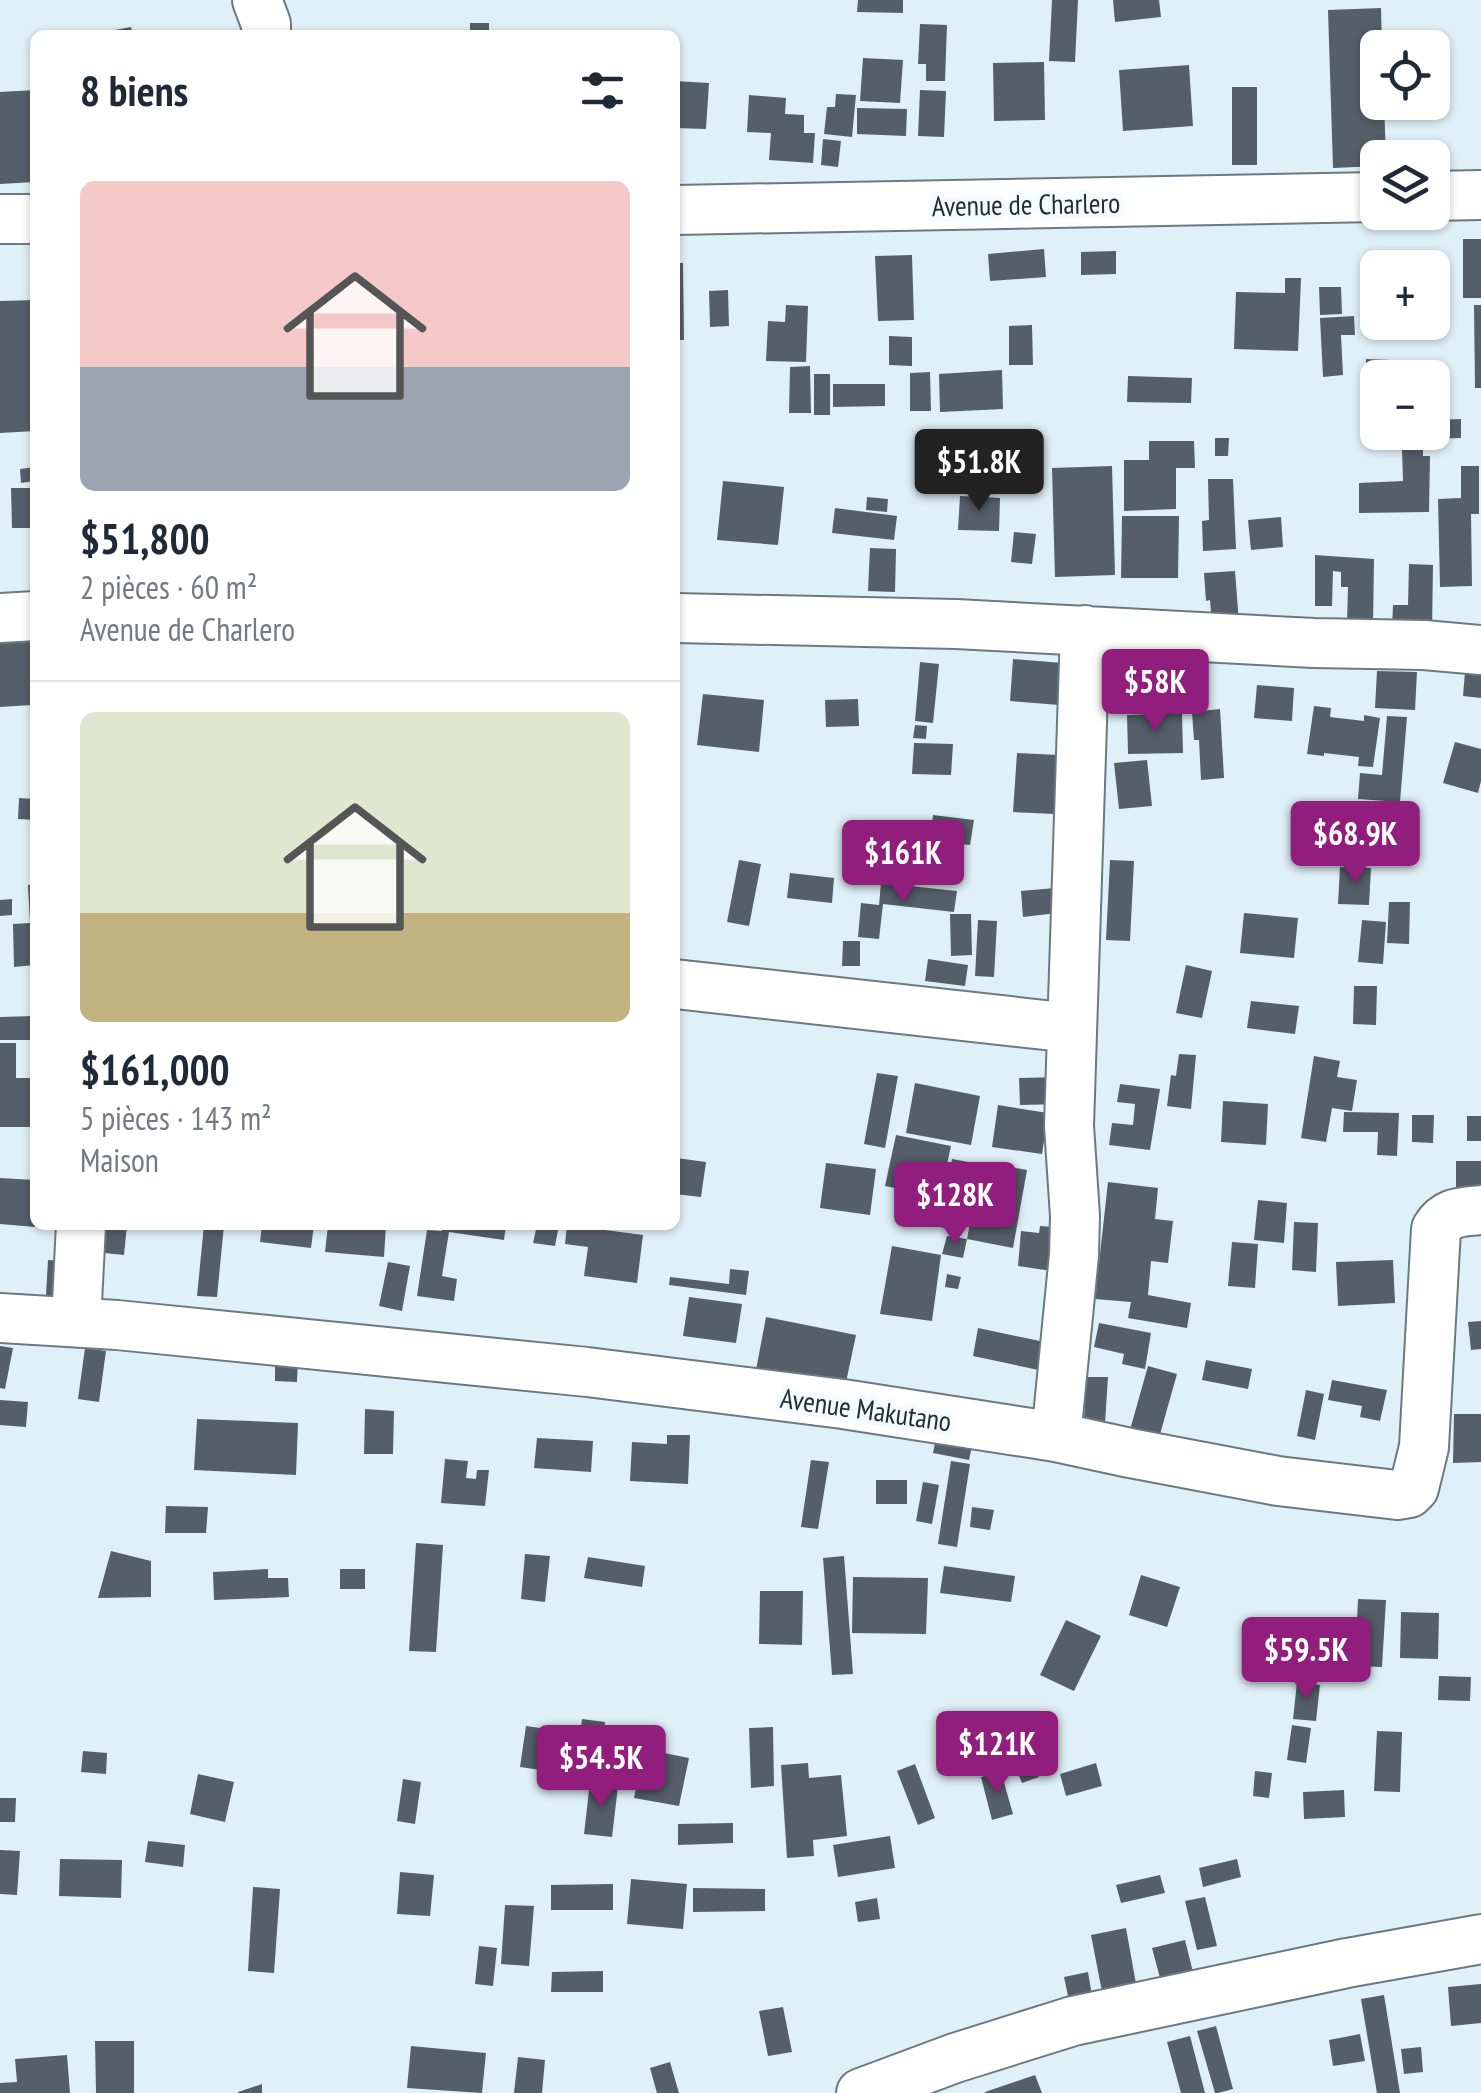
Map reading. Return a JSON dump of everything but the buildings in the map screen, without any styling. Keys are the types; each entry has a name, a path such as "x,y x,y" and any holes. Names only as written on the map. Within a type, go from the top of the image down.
{"street":[{"path":"257,0 266,30"},
{"path":"1450,196 1481,195"},
{"name":"Avenue de Charlero","path":"680,210 1360,197"},
{"path":"0,219 30,219"},
{"path":"0,618 30,616"},
{"path":"680,618 956,624 1481,650"},
{"path":"1056,1436 1074,1255 1069,1126 1085,630"},
{"path":"680,985 1072,1028"},
{"name":"Avenue Makutano","path":"0,1318 587,1372 1056,1436 1278,1481 1385,1494 1409,1493 1416,1483 1424,1447 1436,1228 1450,1214 1481,1210"},
{"path":"76,1322 81,1230"},
{"path":"861,2093 955,2058 1072,2022 1347,1963 1481,1939"}]}
